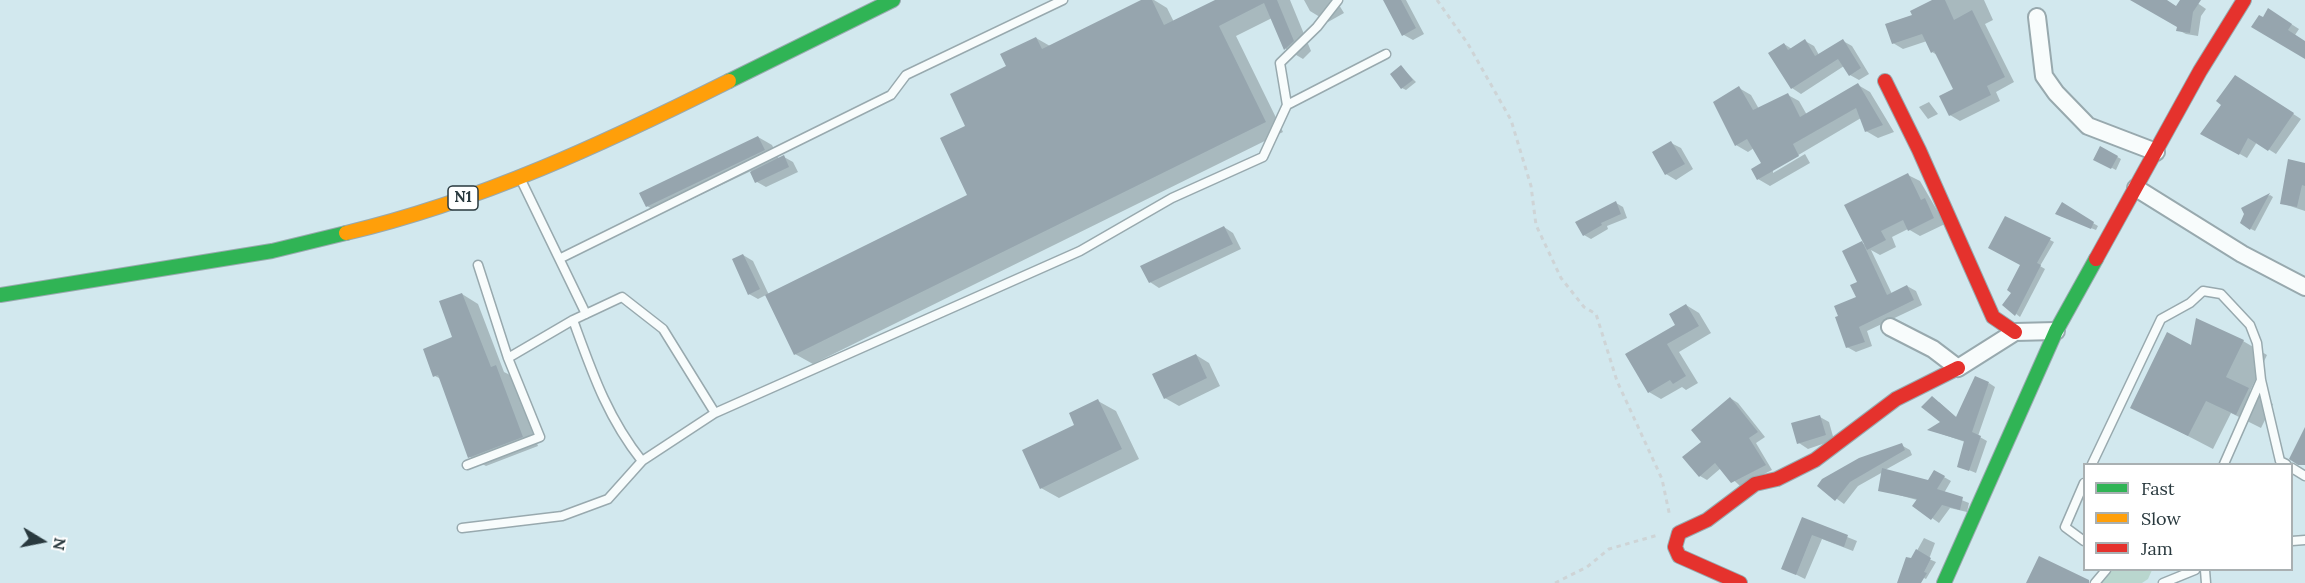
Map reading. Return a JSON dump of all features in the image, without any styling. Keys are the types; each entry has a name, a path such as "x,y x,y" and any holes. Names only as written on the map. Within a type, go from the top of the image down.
{"main road":[{"name":"N1","path":"0,295 283,248 363,229 521,179 635,128 894,0"},
{"path":"1944,583 2056,331 2244,0"},
{"path":"1885,81 1919,150 1993,317 2014,332"},
{"path":"1740,583 1679,556 1674,534 1707,520 1737,495 1755,484 1778,479 1815,460 1896,399 1959,368"}],"street":[{"path":"2037,17 2044,76 2056,93 2088,126 2156,152"},
{"path":"2136,188 2242,254 2305,286"},
{"path":"1890,327 1933,349 1959,368 2014,332 2056,331"}],"lane":[{"path":"561,258 891,95 906,75 1063,0"},
{"path":"462,528 562,516 608,499 642,461 716,413 1080,251 1172,198 1263,157 1287,105 1280,63 1317,27 1338,0"},
{"path":"1287,105 1386,54"},
{"path":"521,179 586,314"},
{"path":"466,465 540,437 508,358 478,265"},
{"path":"2093,463 2162,319 2190,303 2203,291 2221,294 2250,325 2257,344 2261,380 2280,461 2283,463"},
{"path":"508,358 573,320 622,297 663,329 716,413"},
{"path":"573,320 601,396 620,433 642,461"},
{"path":"2225,463 2261,380"},
{"path":"2083,487 2065,527 2083,540"},
{"path":"2095,583 2105,571"},
{"path":"2163,583 2192,571"}],"path":[{"path":"1437,0 1468,44 1511,120 1531,186 1536,225 1561,278 1584,307 1596,314 1617,381 1662,479 1674,534 1609,549 1587,567 1555,583"}],"green space":[{"path":"2111,571 2152,571 2148,579 2142,583 2101,583"}],"building":[{"path":"1141,0 1152,0 1164,25 1215,0 1277,0 1294,41 1284,50 1264,3 1219,26 1266,122 794,355 765,295 967,195 940,138 965,126 950,94 1006,66 1000,54 1036,37 1042,49"},
{"path":"1383,0 1401,0 1416,28 1402,36"},
{"path":"1932,0 1945,0 1954,20 1972,10 2005,77 1987,86 1991,95 1949,116 1939,96 1953,89 1934,51 1931,53 1922,34 1892,44 1885,24 1912,15 1910,11"},
{"path":"2130,0 2167,0 2176,6 2180,0 2201,0 2193,12 2190,33 2176,31 2177,27"},
{"path":"2268,8 2292,24 2288,30 2305,41 2305,59 2251,27 2259,15 2263,17"},
{"path":"1805,39 1815,56 1843,39 1861,68 1849,76 1838,59 1791,89 1768,53 1784,43 1788,50"},
{"path":"1401,65 1413,80 1401,89 1390,74"},
{"path":"2235,75 2294,113 2268,151 2248,138 2239,155 2200,134 2221,105 2216,101"},
{"path":"1858,83 1883,125 1865,132 1856,108 1793,144 1799,156 1757,180 1751,169 1761,163 1747,139 1735,146 1713,102 1739,86 1753,110 1788,93 1800,117"},
{"path":"758,136 765,150 646,207 639,193"},
{"path":"1671,141 1685,164 1665,175 1652,152"},
{"path":"2100,146 2118,156 2111,169 2093,160"},
{"path":"784,155 789,167 755,183 750,172"},
{"path":"2288,159 2305,163 2305,186 2302,185 2297,207 2280,204"},
{"path":"1908,173 1921,200 1925,198 1934,218 1908,231 1903,220 1881,231 1886,240 1867,250 1844,205"},
{"path":"2270,193 2250,230 2240,223 2244,214 2241,208"},
{"path":"1616,201 1621,214 1601,223 1602,225 1583,236 1575,222"},
{"path":"2062,202 2094,222 2091,229 2055,214"},
{"path":"2005,216 2051,238 2037,263 2041,265 2015,316 2002,305 2011,293 2007,290 2020,265 1988,248"},
{"path":"1224,226 1233,244 1149,283 1140,266"},
{"path":"1862,241 1887,295 1907,285 1914,300 1859,327 1865,342 1846,348 1835,317 1838,316 1834,306 1856,297 1850,285 1857,282 1842,251"},
{"path":"743,254 760,289 748,295 732,259"},
{"path":"462,293 491,367 496,365 523,437 468,458 438,375 433,377 423,349 452,337 439,301"},
{"path":"1686,304 1699,326 1667,344 1686,376 1673,384 1670,380 1648,393 1625,354 1675,325 1669,314"},
{"path":"2196,318 2244,340 2226,377 2249,388 2236,415 2206,401 2188,436 2130,408 2167,332 2191,345"},
{"path":"1196,354 1207,378 1164,399 1152,374"},
{"path":"1975,376 1989,382 1972,432 1981,436 1969,471 1957,467 1964,441 1927,430 1940,422 1921,407 1932,396 1956,417"},
{"path":"1730,397 1758,432 1749,438 1766,465 1731,483 1715,463 1699,477 1682,457 1701,442 1691,430"},
{"path":"1098,399 1122,449 1040,489 1022,450 1074,425 1069,413"},
{"path":"1820,415 1826,435 1797,444 1791,423"},
{"path":"2305,427 2305,465 2298,465 2289,459"},
{"path":"1902,443 1905,450 1850,482 1835,501 1817,486 1822,479 1859,458"},
{"path":"1882,468 1928,480 1934,470 1945,476 1937,489 1963,497 1960,510 1942,505 1931,520 1912,506 1917,499 1878,491"},
{"path":"1802,517 1848,535 1844,547 1812,535 1796,575 1781,569"},
{"path":"1916,549 1931,558 1924,572 1927,573 1921,583 1897,583 1906,557 1911,558"},
{"path":"2039,556 2089,580 2089,583 2026,583"}],"traffic: fast":[{"path":"729,81 893,0"},
{"path":"0,295 272,251 346,233"},
{"path":"1944,583 2056,331 2096,259"}],"traffic: slow":[{"path":"346,233 445,204 542,168 729,81"}],"traffic: jam":[{"path":"2096,259 2200,71 2244,0"},
{"path":"1885,81 1919,150 1993,317 2015,332"},
{"path":"1740,583 1679,556 1675,547 1679,533 1707,520 1755,484 1777,479 1815,460 1896,399 1958,368"}]}
